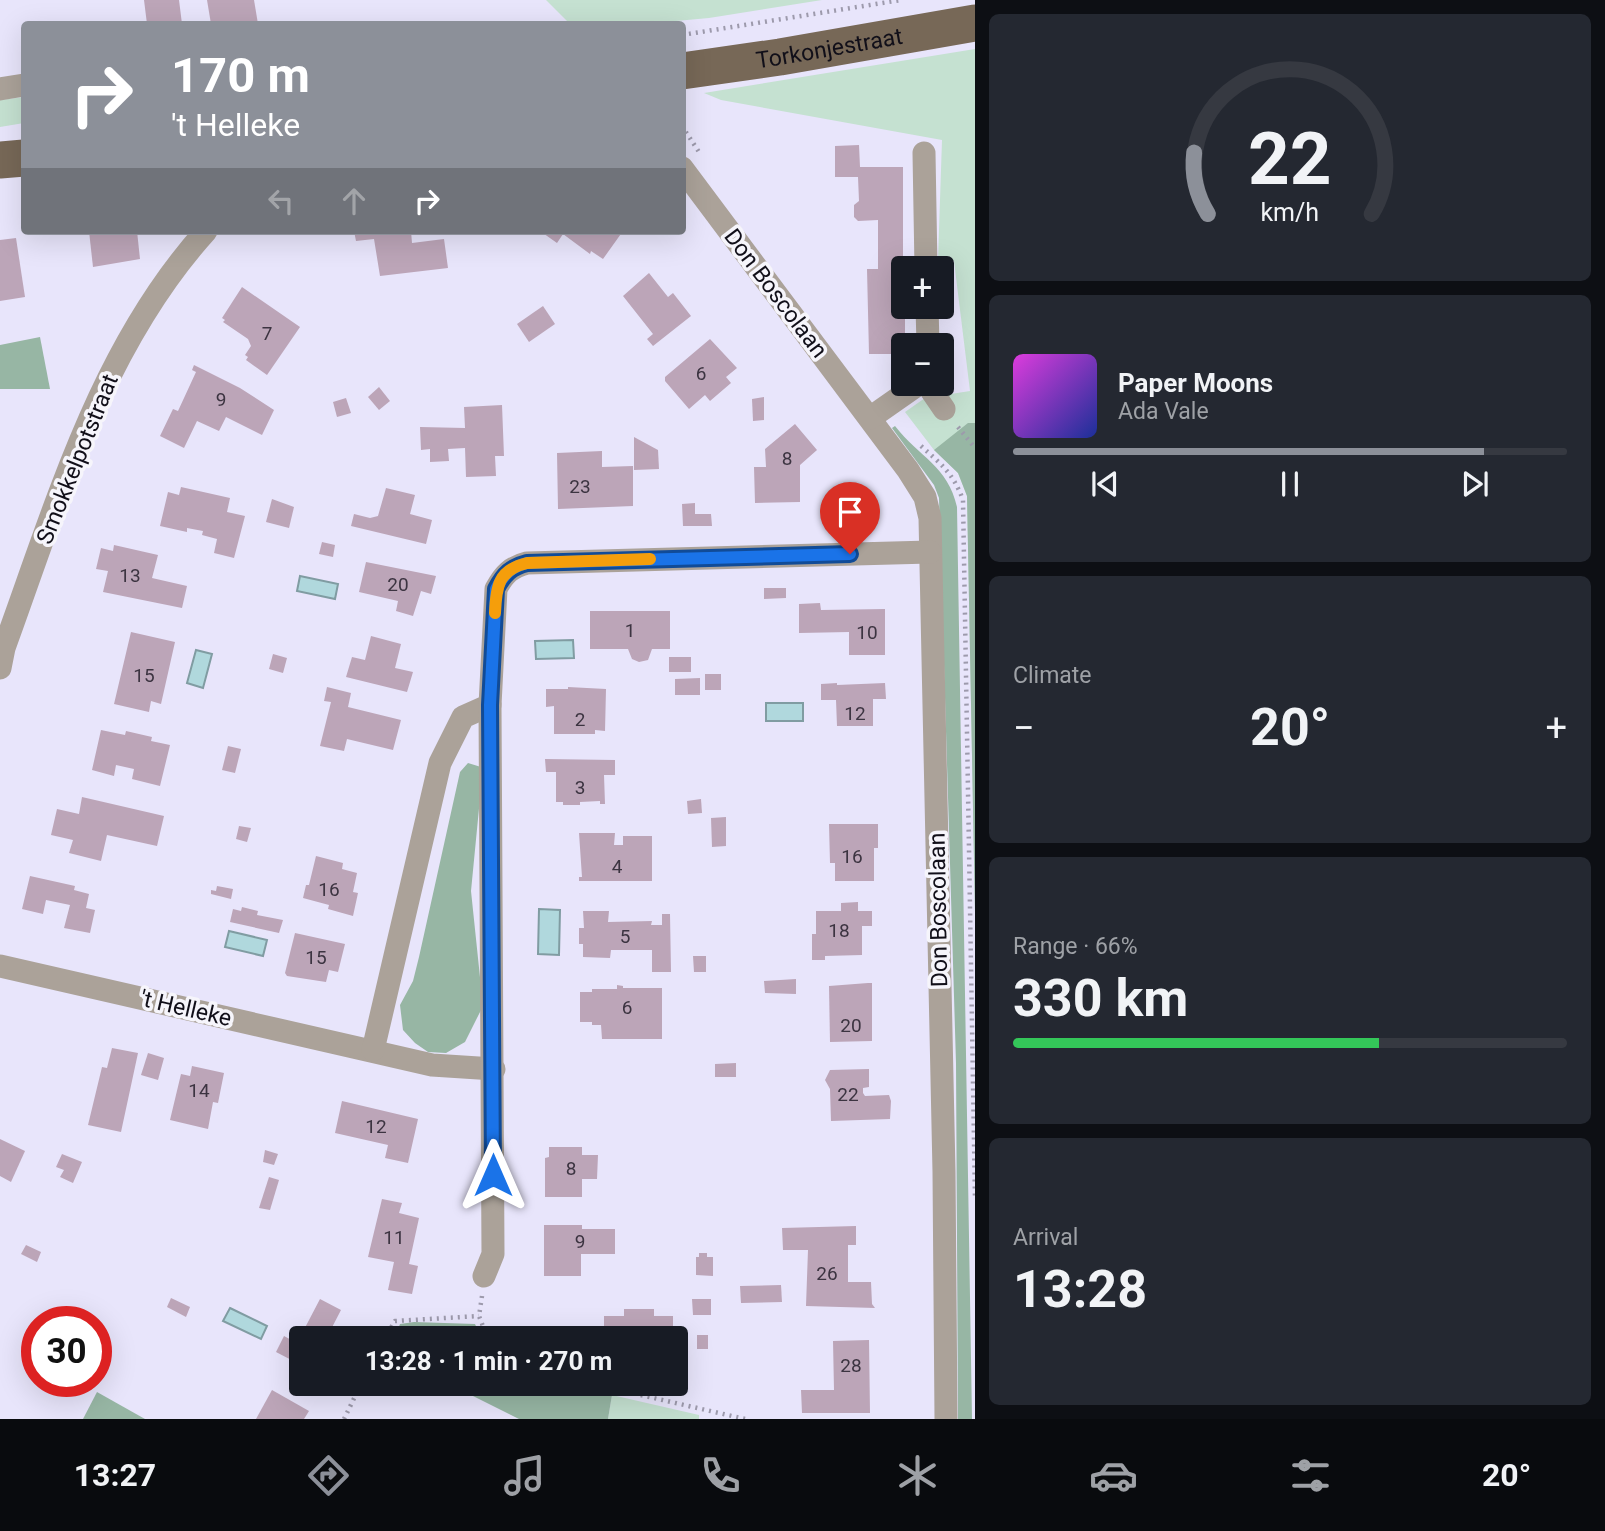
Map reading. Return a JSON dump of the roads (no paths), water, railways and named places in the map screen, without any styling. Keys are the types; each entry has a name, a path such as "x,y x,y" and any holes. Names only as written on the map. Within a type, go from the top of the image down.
{"main road":[{"name":"Torkonjestraat","path":"710,36 975,1"},
{"name":"Torkonjestraat","path":"686,70 975,23"},
{"path":"0,160 21,158"}],"street":[{"path":"0,89 21,86"},
{"path":"924,153 926,256"},
{"name":"Don Boscolaan","path":"686,173 879,412 908,470 925,497 930,518 944,1172 946,1419"},
{"name":"Smokkelpotstraat","path":"1,654 92,410 148,307 202,235"},
{"path":"879,412 903,396"},
{"path":"935,396 944,409"},
{"path":"484,1276 493,1254 490,705 496,589 504,575 516,565 527,563 930,552"},
{"path":"373,1050 440,764 463,717 490,705"},
{"name":"'t Helleke","path":"0,966 432,1065 494,1069"}]}
